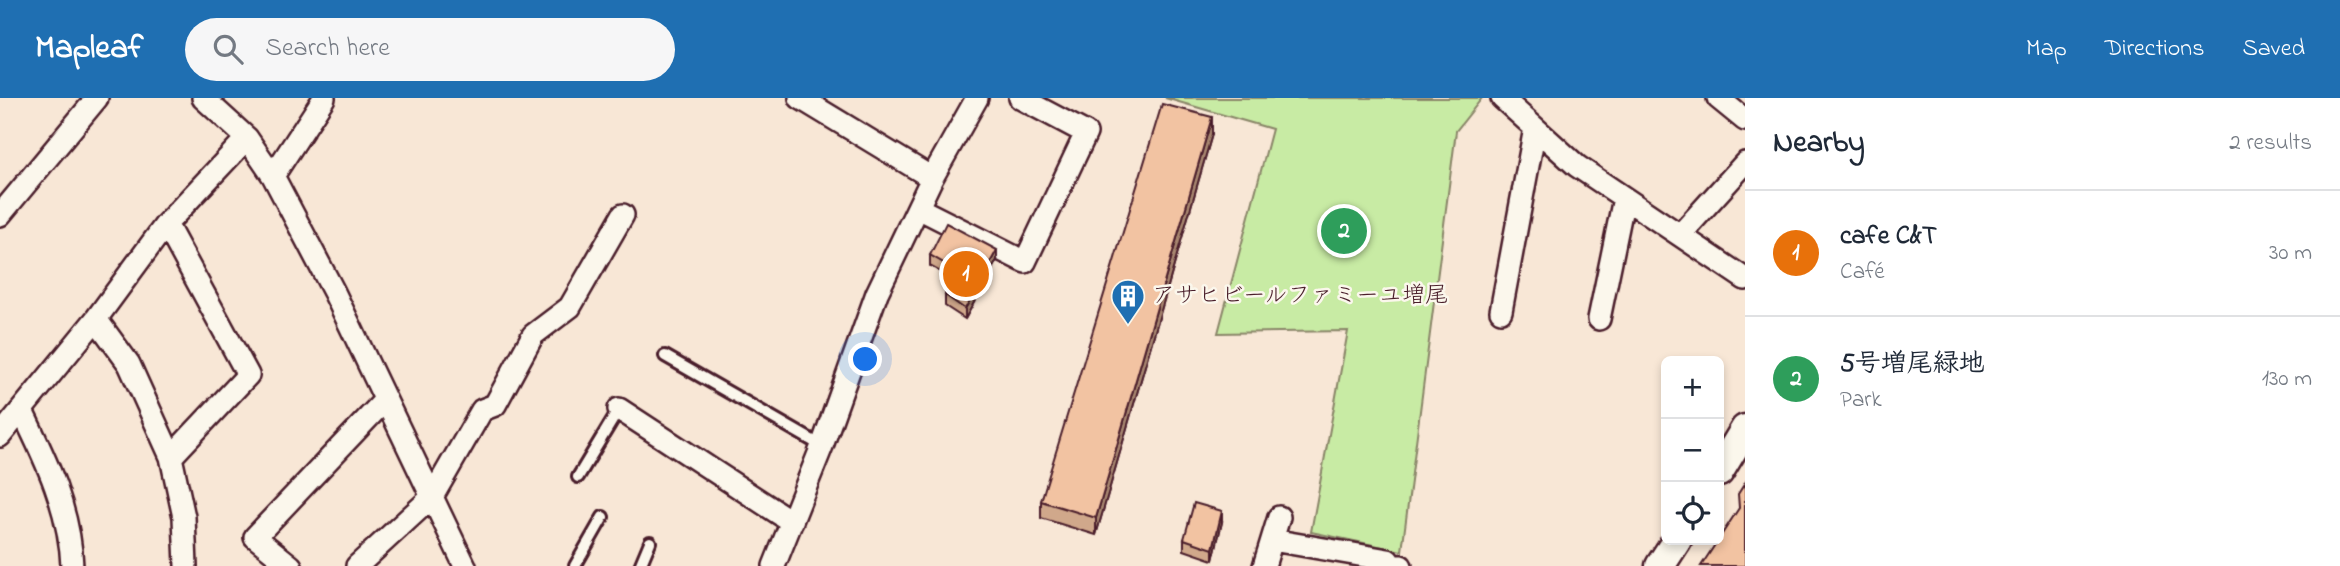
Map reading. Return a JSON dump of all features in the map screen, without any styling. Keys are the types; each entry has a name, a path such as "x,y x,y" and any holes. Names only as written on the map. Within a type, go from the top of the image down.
{"street":[{"path":"0,215 97,98"},
{"path":"203,98 247,138 273,176 334,292 465,566"},
{"path":"273,176 324,98"},
{"path":"800,98 932,178"},
{"path":"774,566 822,446 877,293 932,178 977,98"},
{"path":"918,208 1025,262 1086,133 1020,98"},
{"path":"1502,98 1577,166 1745,279"},
{"path":"1718,98 1745,120"},
{"path":"1501,311 1535,128"},
{"path":"0,436 96,318 166,224 247,138"},
{"path":"1680,235 1745,163"},
{"path":"1599,319 1624,198"},
{"path":"357,566 432,497 482,410 495,405 533,335 570,307 623,215"},
{"path":"166,224 248,375 171,457"},
{"path":"96,318 129,364 171,457 184,516 186,566"},
{"path":"291,566 255,537 385,400"},
{"path":"619,409 792,522"},
{"path":"22,411 51,470 71,545 72,566"},
{"path":"1724,464 1745,429"},
{"path":"1264,566 1279,517"},
{"path":"1272,540 1388,560 1391,565 1401,566"},
{"path":"1660,566 1674,545"}],"lane":[{"path":"665,356 822,446"},
{"path":"578,477 619,409"},
{"path":"575,566 603,517"},
{"path":"639,566 650,542"}],"green space":[{"path":"1165,98 1482,98 1456,131 1402,551 1311,532 1348,331 1218,333 1272,129"}],"building":[{"name":"アサヒビールファミーユ増尾","path":"1162,104 1212,117 1096,518 1041,501"},
{"path":"946,223 997,250 965,309 945,295 957,271 930,255"},
{"path":"1745,483 1745,566 1701,566 1715,545 1724,545 1724,531 1739,508 1738,494"},
{"path":"1194,503 1222,511 1213,549 1184,539"}],"place":[{"name":"5号増尾緑地","path":"1344,231"},
{"name":"cafe C&T","path":"966,274"},
{"name":"アサヒビールファミーユ増尾","path":"1128,326"}]}
